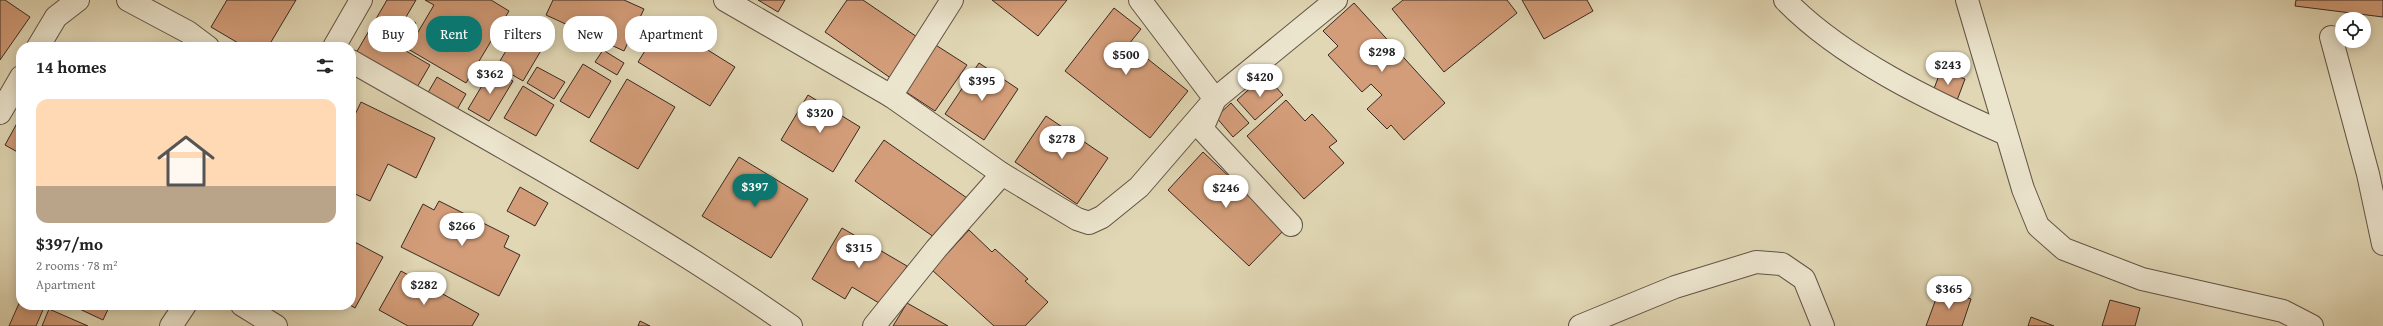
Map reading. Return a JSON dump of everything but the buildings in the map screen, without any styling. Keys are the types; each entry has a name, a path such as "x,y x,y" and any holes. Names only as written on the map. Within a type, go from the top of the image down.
{"street":[{"path":"41,42 56,17 78,0"},
{"path":"128,0 188,32 201,42"},
{"path":"337,42 361,0"},
{"path":"726,0 891,96 1002,174 1082,222 1095,221 1139,187 1215,99 1336,0"},
{"path":"891,96 952,0"},
{"path":"1140,0 1215,99"},
{"path":"1785,0 1800,16 1835,42 1892,77 1947,108 2006,134"},
{"path":"1967,0 2023,189 2038,226 2064,250 2142,279 2283,311 2312,326"},
{"path":"2331,37 2368,174 2383,244"},
{"path":"356,64 559,180 743,292 791,326"},
{"path":"0,113 16,86"},
{"path":"1215,99 1202,129 1292,225"},
{"path":"874,326 936,249 1002,174"},
{"path":"1580,326 1676,288 1756,262 1782,264 1804,279 1823,326"},
{"path":"171,326 182,310"},
{"path":"250,310 276,326"}]}
